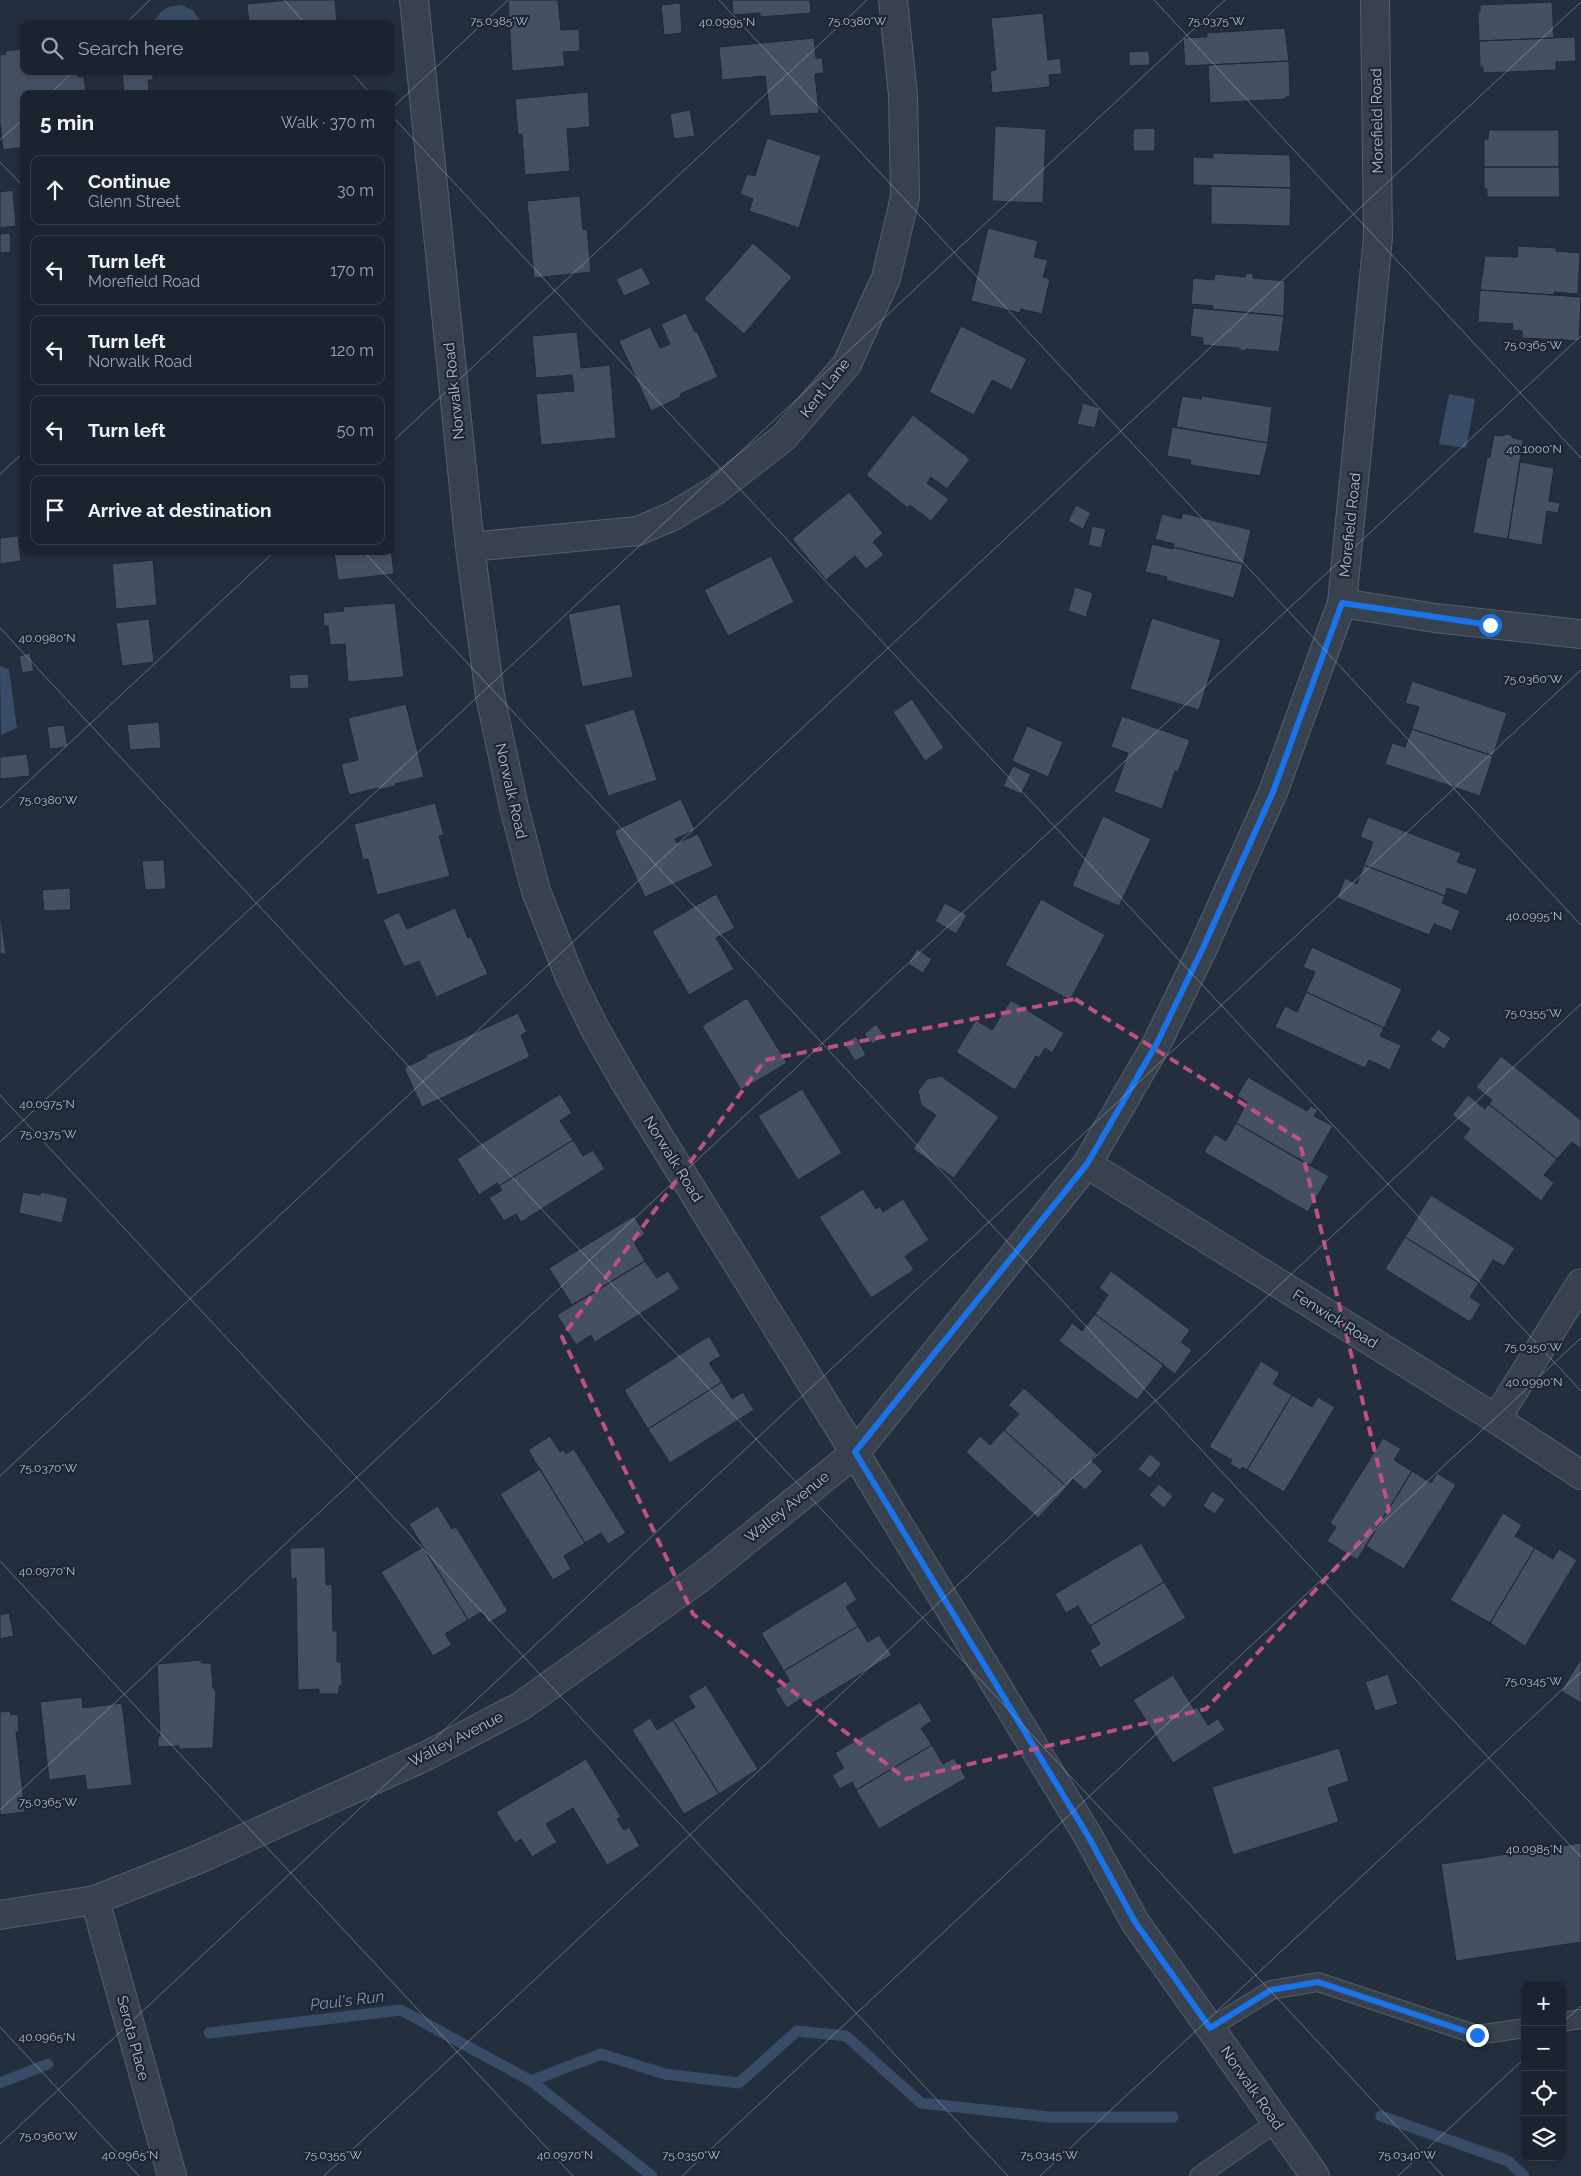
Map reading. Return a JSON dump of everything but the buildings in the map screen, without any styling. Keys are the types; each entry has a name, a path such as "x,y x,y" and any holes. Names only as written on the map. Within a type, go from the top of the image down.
{"street":[{"name":"Norwalk Road","path":"414,0 470,547 490,696 514,807 536,891 571,980 595,1029 627,1085 855,1452 1088,1836 1135,1922 1315,2176"},
{"name":"Kent Lane","path":"470,547 638,531 673,516 716,490 783,438 847,364 886,278 905,197 902,95 893,0"},
{"name":"Morefield Road","path":"855,1452 1087,1164 1157,1043 1206,941 1273,792 1342,603 1378,237 1375,0"},
{"path":"1342,603 1444,619 1581,634"},
{"name":"Fenwick Road","path":"1087,1164 1496,1419 1577,1464"},
{"path":"1496,1419 1581,1283"},
{"name":"Walley Avenue","path":"0,1915 95,1900 199,1859 426,1756 521,1706 701,1577 855,1452"},
{"name":"Serota Place","path":"95,1900 172,2176"}],"lane":[{"path":"1210,2028 1271,1990 1318,1982 1477,2035 1521,2029"},
{"path":"1566,2021 1581,2019"},
{"path":"1199,2176 1277,2122"}],"highlighted area":[{"path":"1075,999 1299,1139 1389,1510 1206,1709 906,1779 693,1614 562,1337 765,1060"}],"water":[{"path":"181,5 193,10 199,20 155,20 158,15 171,6"},
{"path":"1449,394 1475,399 1466,448 1439,444"},
{"path":"0,666 9,669 17,728 1,735"}],"waterway":[{"name":"Paul's Run","path":"209,2033 401,2010 531,2081 652,2176"},
{"path":"531,2081 601,2054 665,2074 739,2083 797,2031 846,2036 921,2103 1049,2117 1173,2117"},
{"name":"Paul's Run","path":"0,2083 48,2064"},
{"path":"1381,2116 1508,2161 1524,2176"}],"route":[{"path":"1477,2035 1318,1982 1271,1990 1210,2028 1135,1922 1088,1836 855,1452 1087,1164 1157,1043 1202,950 1273,792 1342,603 1490,625"}]}
